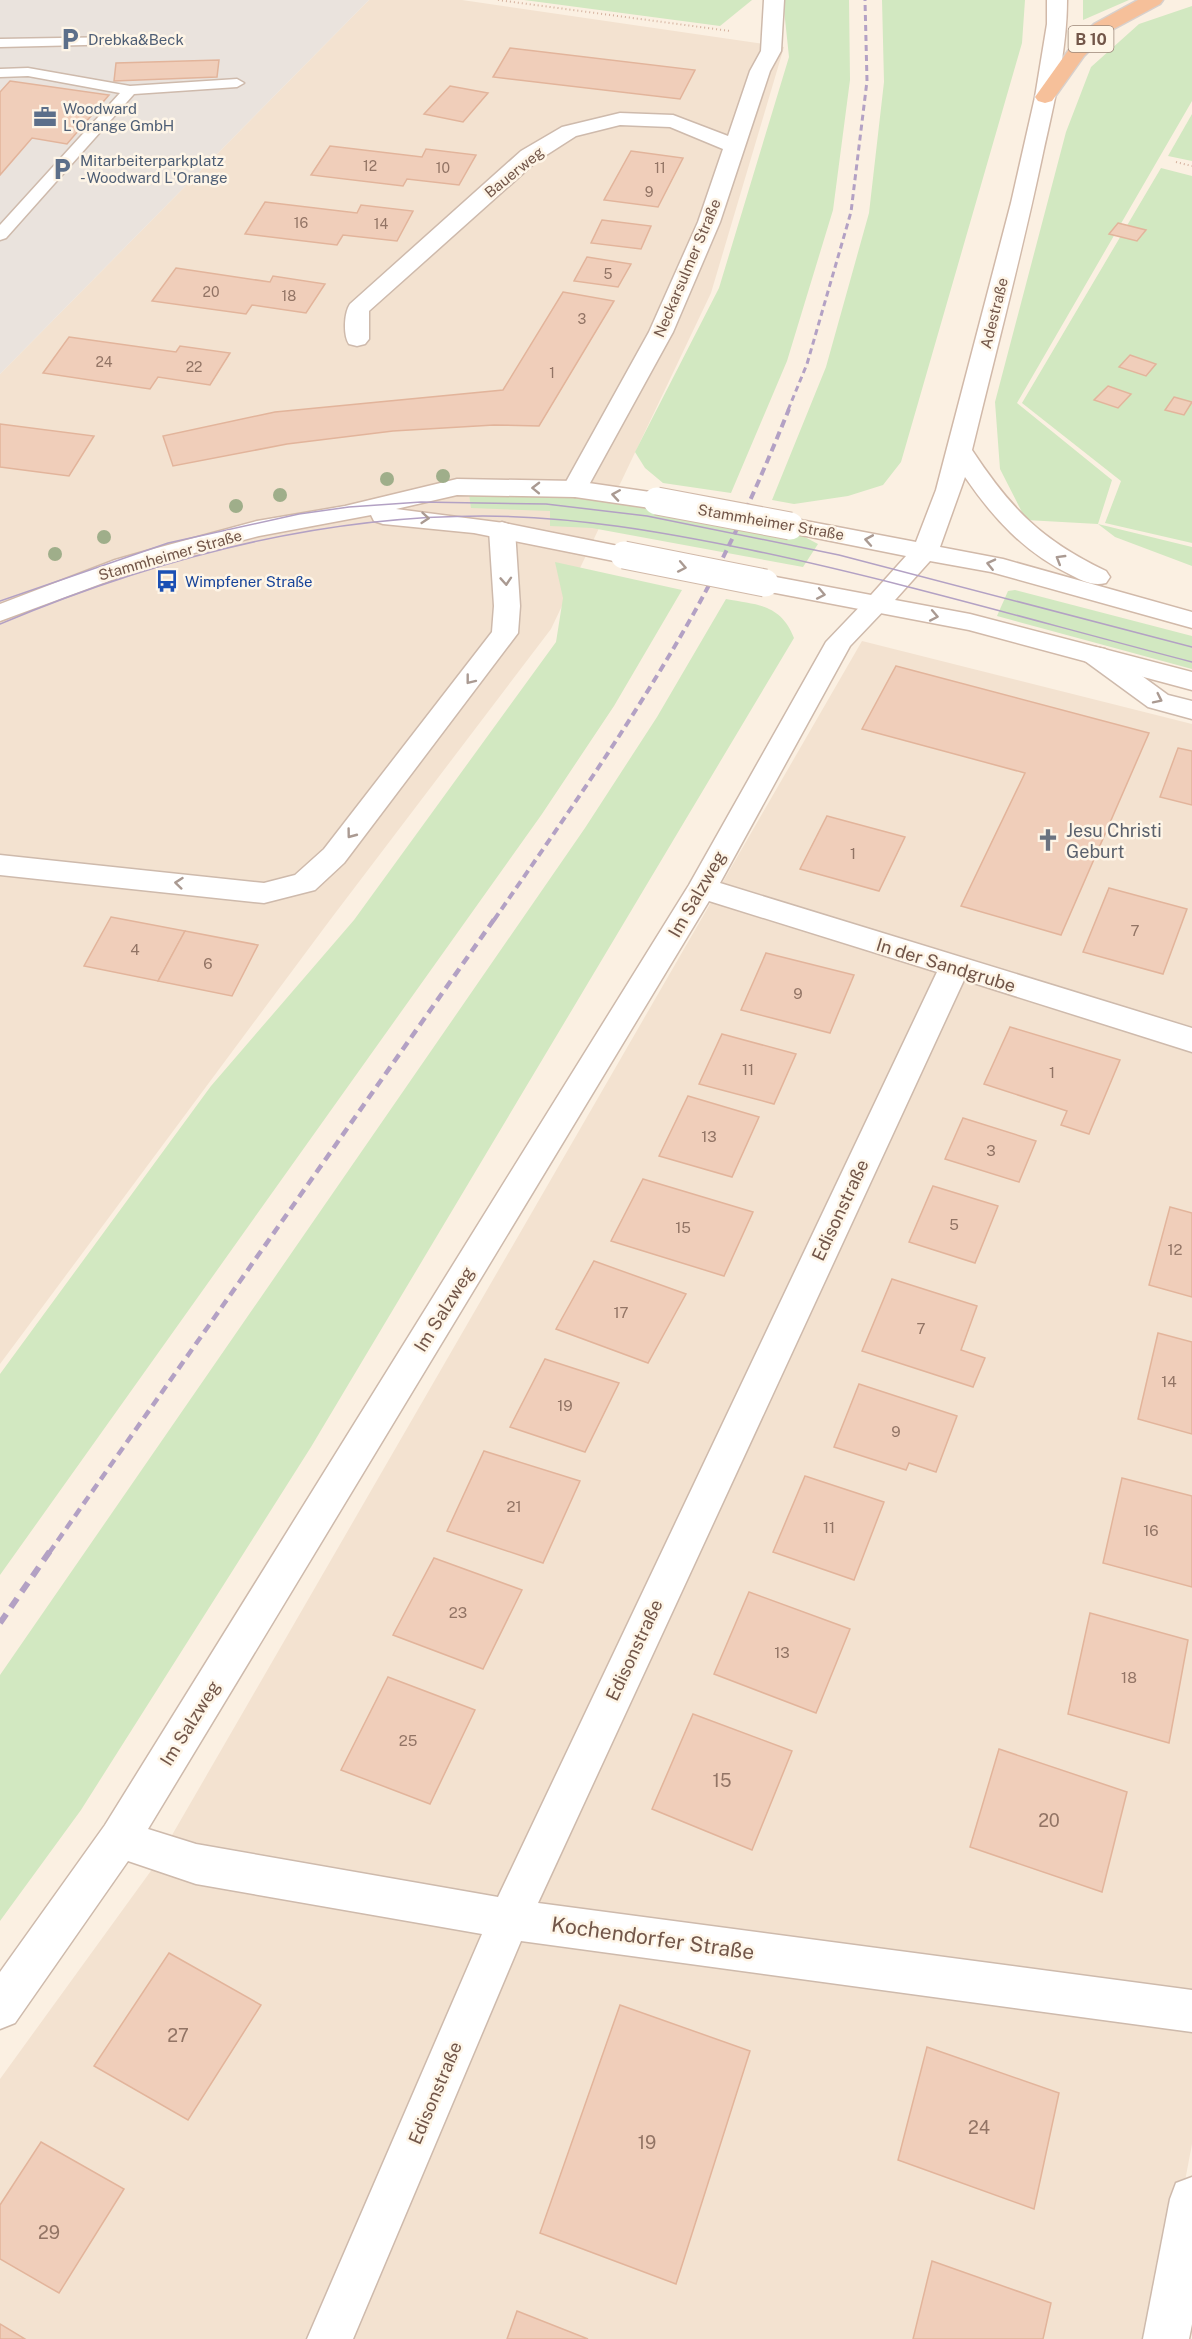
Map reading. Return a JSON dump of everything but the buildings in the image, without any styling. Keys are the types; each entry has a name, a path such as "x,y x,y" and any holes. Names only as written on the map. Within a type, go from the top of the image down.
{"highway":[{"name":"B 10","path":"1045,97 1077,52 1101,28 1153,0"}],"street":[{"name":"Neckarsulmer Straße","path":"575,489 661,332 709,222 760,71 771,51 774,0"},
{"name":"Adestraße","path":"877,604 926,550 949,490 1022,203 1045,97 1057,24 1058,0"},
{"name":"Bauerweg","path":"357,339 358,309 529,156 569,131 620,119 673,122 734,146"},
{"path":"960,451 989,496 1040,547 1076,568 1191,619"},
{"name":"Stammheimer Straße","path":"0,613 124,566 166,553 257,529 345,514 457,487 575,489 657,501 926,550 1068,584 1191,619"},
{"name":"Stammheimer Straße","path":"345,514 428,518 502,530 970,622 1192,681"},
{"path":"0,865 264,893 305,883 334,856 505,633 507,606 502,530"},
{"name":"Im Salzweg","path":"0,2008 118,1839 702,888 839,642 877,604"},
{"path":"1095,655 1158,700 1192,710"},
{"name":"In der Sandgrube","path":"702,888 1192,1040"},
{"name":"Edisonstraße","path":"330,2339 509,1918 954,968"},
{"name":"Kochendorfer Straße","path":"118,1839 196,1864 509,1918 1192,2011"},
{"path":"1166,2339 1192,2199"}],"lane":[{"path":"0,43 121,41"},
{"path":"0,73 28,72 130,90 237,83"},
{"path":"0,235 130,90"}],"path":[{"path":"498,0 729,31 771,51"},
{"path":"1176,162 1192,166"}],"shaded area":[{"path":"0,0 369,0 0,374"},
{"path":"369,0 462,0 784,47 711,293 551,629 330,920 0,1364 0,374"},
{"path":"862,641 1192,724 1192,2144 1155,2339 0,2339 0,2079 153,1868"}],"green space":[{"path":"524,0 752,0 720,26"},
{"path":"783,0 849,0 850,80 833,210 787,361 731,493 663,483 645,468 635,452 719,288 789,57"},
{"path":"882,0 1025,0 1022,43 901,462 883,485 848,496 794,504 772,500 826,367 869,213 884,82"},
{"path":"1083,0 1129,0 1083,20"},
{"path":"1192,6 1192,101 1017,403 1112,480 1098,524 1026,520 1000,469 995,402 1066,132 1091,67 1139,24"},
{"path":"1192,114 1192,161 1168,156"},
{"path":"1161,168 1192,176 1192,543 1105,523 1121,481 1022,403"},
{"path":"533,493 594,497 801,535 818,544 803,567 592,528 550,526 550,511 471,508 469,494"},
{"path":"1098,524 1192,547 1192,566 1115,537"},
{"path":"555,562 682,590 614,706 542,814 0,1575 0,1374 211,1086 354,920 556,642 563,598"},
{"path":"1015,590 1192,636 1192,669 997,616 1008,591"},
{"path":"726,599 758,605 775,612 789,627 794,638 311,1447 81,1810 0,1921 0,1675 585,828 657,717"}],"tram line":[{"path":"0,601 168,543 299,514 349,507 421,502 546,504 647,516 839,555 1192,647"},
{"path":"0,624 58,601 176,561 297,533 420,518 517,517 618,526 751,550 917,589 1192,662"}],"railway":[{"path":"788,410 807,364 851,212 867,81 865,0"},
{"path":"494,920 598,768 672,651 733,537 789,409"},
{"path":"49,1553 495,918"},
{"path":"0,1623 50,1551"}],"place":[{"name":"Drebka&Beck","path":"70,39"},
{"name":"Woodward L'Orange GmbH","path":"45,117"},
{"name":"Mitarbeiterparkplatz - Woodward L'Orange","path":"62,169"},
{"name":"Wimpfener Straße","path":"167,581"},
{"name":"Jesu Christi Geburt","path":"1048,840"}]}
